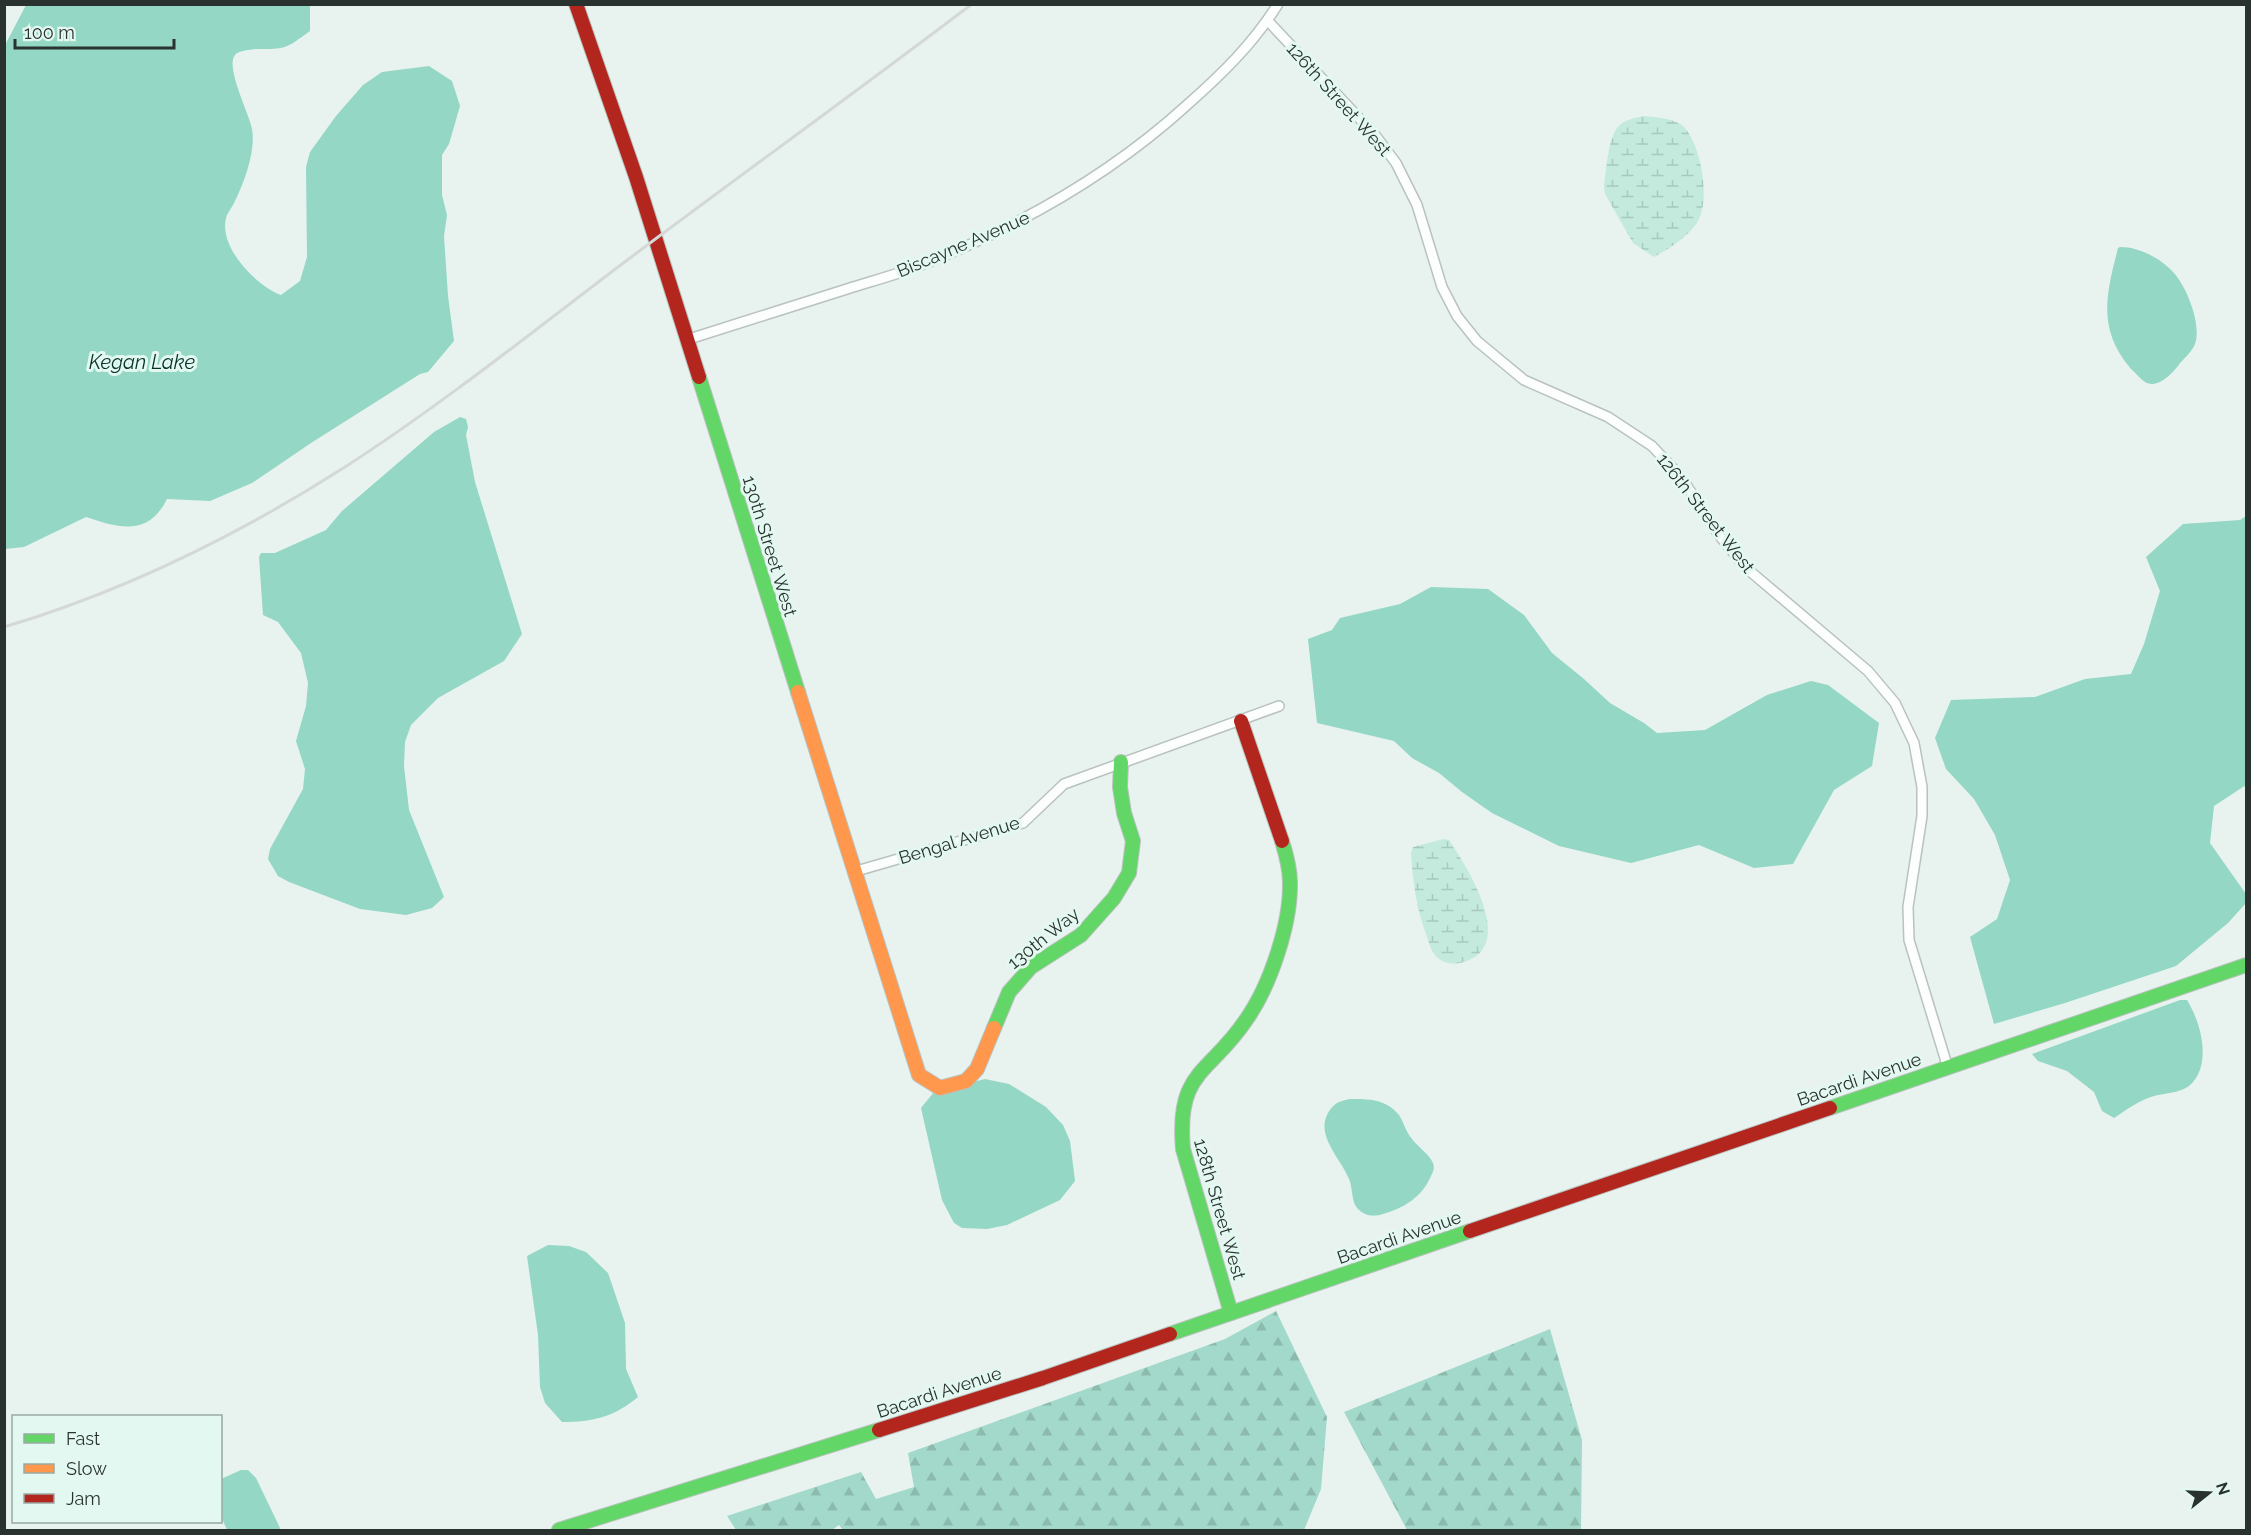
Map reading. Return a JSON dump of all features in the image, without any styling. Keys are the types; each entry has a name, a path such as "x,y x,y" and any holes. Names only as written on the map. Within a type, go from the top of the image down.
{"street":[{"name":"130th Street West","path":"576,4 636,177 853,872 919,1075 940,1088"},
{"name":"Biscayne Avenue","path":"686,340 922,265 992,235 1046,207 1110,167 1170,121 1228,69 1268,21 1278,4"},
{"name":"126th Street West","path":"1268,21 1375,135 1396,163 1418,205 1442,287 1457,316 1477,341 1524,380 1608,417 1652,446 1681,477 1719,535 1745,567 1868,671 1895,703 1914,743 1922,787 1922,816 1908,907 1909,940 1948,1068"},
{"name":"Bengal Avenue","path":"853,872 1023,824 1064,784 1279,706"},
{"name":"128th Street West","path":"1231,1313 1183,1149 1179,1125 1182,1101 1192,1080 1245,1022 1262,995 1288,910 1290,882 1286,857 1241,721"},
{"name":"130th Way","path":"940,1088 966,1081 976,1069 1009,992 1016,982 1031,967 1081,934 1114,898 1129,873 1133,841 1124,813 1120,787 1121,762"},
{"name":"Bacardi Avenue","path":"559,1530 1011,1388 2247,965"}],"green space":[{"path":"1643,116 1658,117 1683,126 1695,145 1704,184 1702,209 1696,225 1679,241 1654,257 1633,243 1605,194 1604,187 1608,153 1613,135 1621,124"},
{"path":"1443,839 1449,840 1467,868 1484,905 1488,923 1487,940 1480,953 1464,962 1448,963 1435,955 1426,934 1416,894 1411,853 1413,847"},
{"path":"1276,1311 1327,1417 1321,1489 1304,1530 843,1530 839,1525 832,1530 736,1530 727,1516 861,1472 876,1499 914,1487 908,1453 1225,1339"},
{"path":"1550,1329 1582,1440 1581,1530 1407,1530 1344,1412"}],"water":[{"name":"Kegan Lake","path":"26,5 310,5 310,31 285,47 239,52 233,61 235,79 253,138 251,157 245,177 227,215 225,227 227,239 240,263 260,282 281,295 300,281 307,257 306,167 310,152 336,116 363,85 382,72 429,66 452,81 460,106 449,144 442,155 442,195 447,215 444,236 454,341 428,372 420,374 252,483 210,501 167,499 151,519 142,524 121,526 86,517 24,547 5,549 4,47"},
{"path":"2120,247 2147,253 2170,269 2184,289 2194,312 2197,329 2194,347 2170,375 2157,383 2147,383 2131,369 2120,354 2109,326 2107,311 2110,281"},
{"path":"460,417 466,419 468,427 466,435 475,482 522,634 504,661 438,698 411,725 405,742 404,766 409,810 444,897 432,908 406,915 360,909 289,882 278,876 268,859 270,849 303,789 305,769 296,741 306,706 308,683 301,653 278,622 263,615 259,557 261,553 275,553 326,530 342,511 434,432"},
{"path":"2246,516 2246,785 2214,806 2210,843 2246,894 2246,903 2228,923 2176,966 1994,1024 1970,937 1997,919 2010,880 1995,835 1974,799 1946,769 1935,738 1951,700 2035,697 2085,679 2131,674 2144,644 2160,591 2146,557 2183,524 2240,520"},
{"path":"1431,587 1488,589 1524,615 1552,653 1610,703 1657,733 1705,730 1767,695 1811,681 1828,685 1879,723 1872,766 1834,790 1793,864 1754,868 1699,845 1631,863 1559,846 1492,813 1439,773 1412,758 1394,741 1317,723 1308,639 1332,630 1340,618 1400,604"},
{"path":"2180,1000 2187,1000 2200,1032 2203,1056 2196,1077 2185,1088 2149,1098 2133,1105 2114,1118 2102,1111 2094,1092 2067,1071 2038,1061 2032,1054"},
{"path":"985,1079 1009,1084 1046,1107 1063,1125 1070,1141 1075,1181 1060,1200 1007,1225 987,1229 962,1228 954,1223 942,1200 921,1108 934,1092"},
{"path":"1350,1099 1377,1101 1389,1106 1399,1115 1414,1142 1433,1163 1433,1171 1423,1190 1412,1201 1391,1212 1373,1216 1358,1209 1354,1203 1349,1179 1327,1138 1325,1121 1328,1113 1337,1103"},
{"path":"548,1245 569,1246 586,1252 608,1273 625,1323 626,1369 638,1397 612,1414 584,1421 562,1422 545,1403 540,1387 538,1335 527,1256"},
{"path":"241,1470 248,1470 256,1478 281,1530 227,1530 222,1518 222,1479"}],"railway":[{"path":"4,627 94,596 180,559 223,538 345,467 451,394 972,4"}],"traffic: fast":[{"path":"699,377 798,692"},
{"path":"994,1028 1009,992 1031,967 1081,935 1114,898 1129,873 1133,841 1124,813 1120,787 1121,762"},
{"path":"1231,1313 1183,1149 1182,1123 1190,1088 1246,1020 1271,972 1283,935 1289,899 1289,872 1282,841"},
{"path":"1830,1108 2246,965"},
{"path":"1170,1334 1470,1231"},
{"path":"559,1530 879,1430"}],"traffic: slow":[{"path":"798,692 919,1075 940,1088 966,1081 977,1069 994,1028"}],"traffic: jam":[{"path":"576,4 636,177 699,377"},
{"path":"1241,721 1282,841"},
{"path":"1470,1231 1830,1108"},
{"path":"879,1430 1043,1378 1170,1334"}]}
